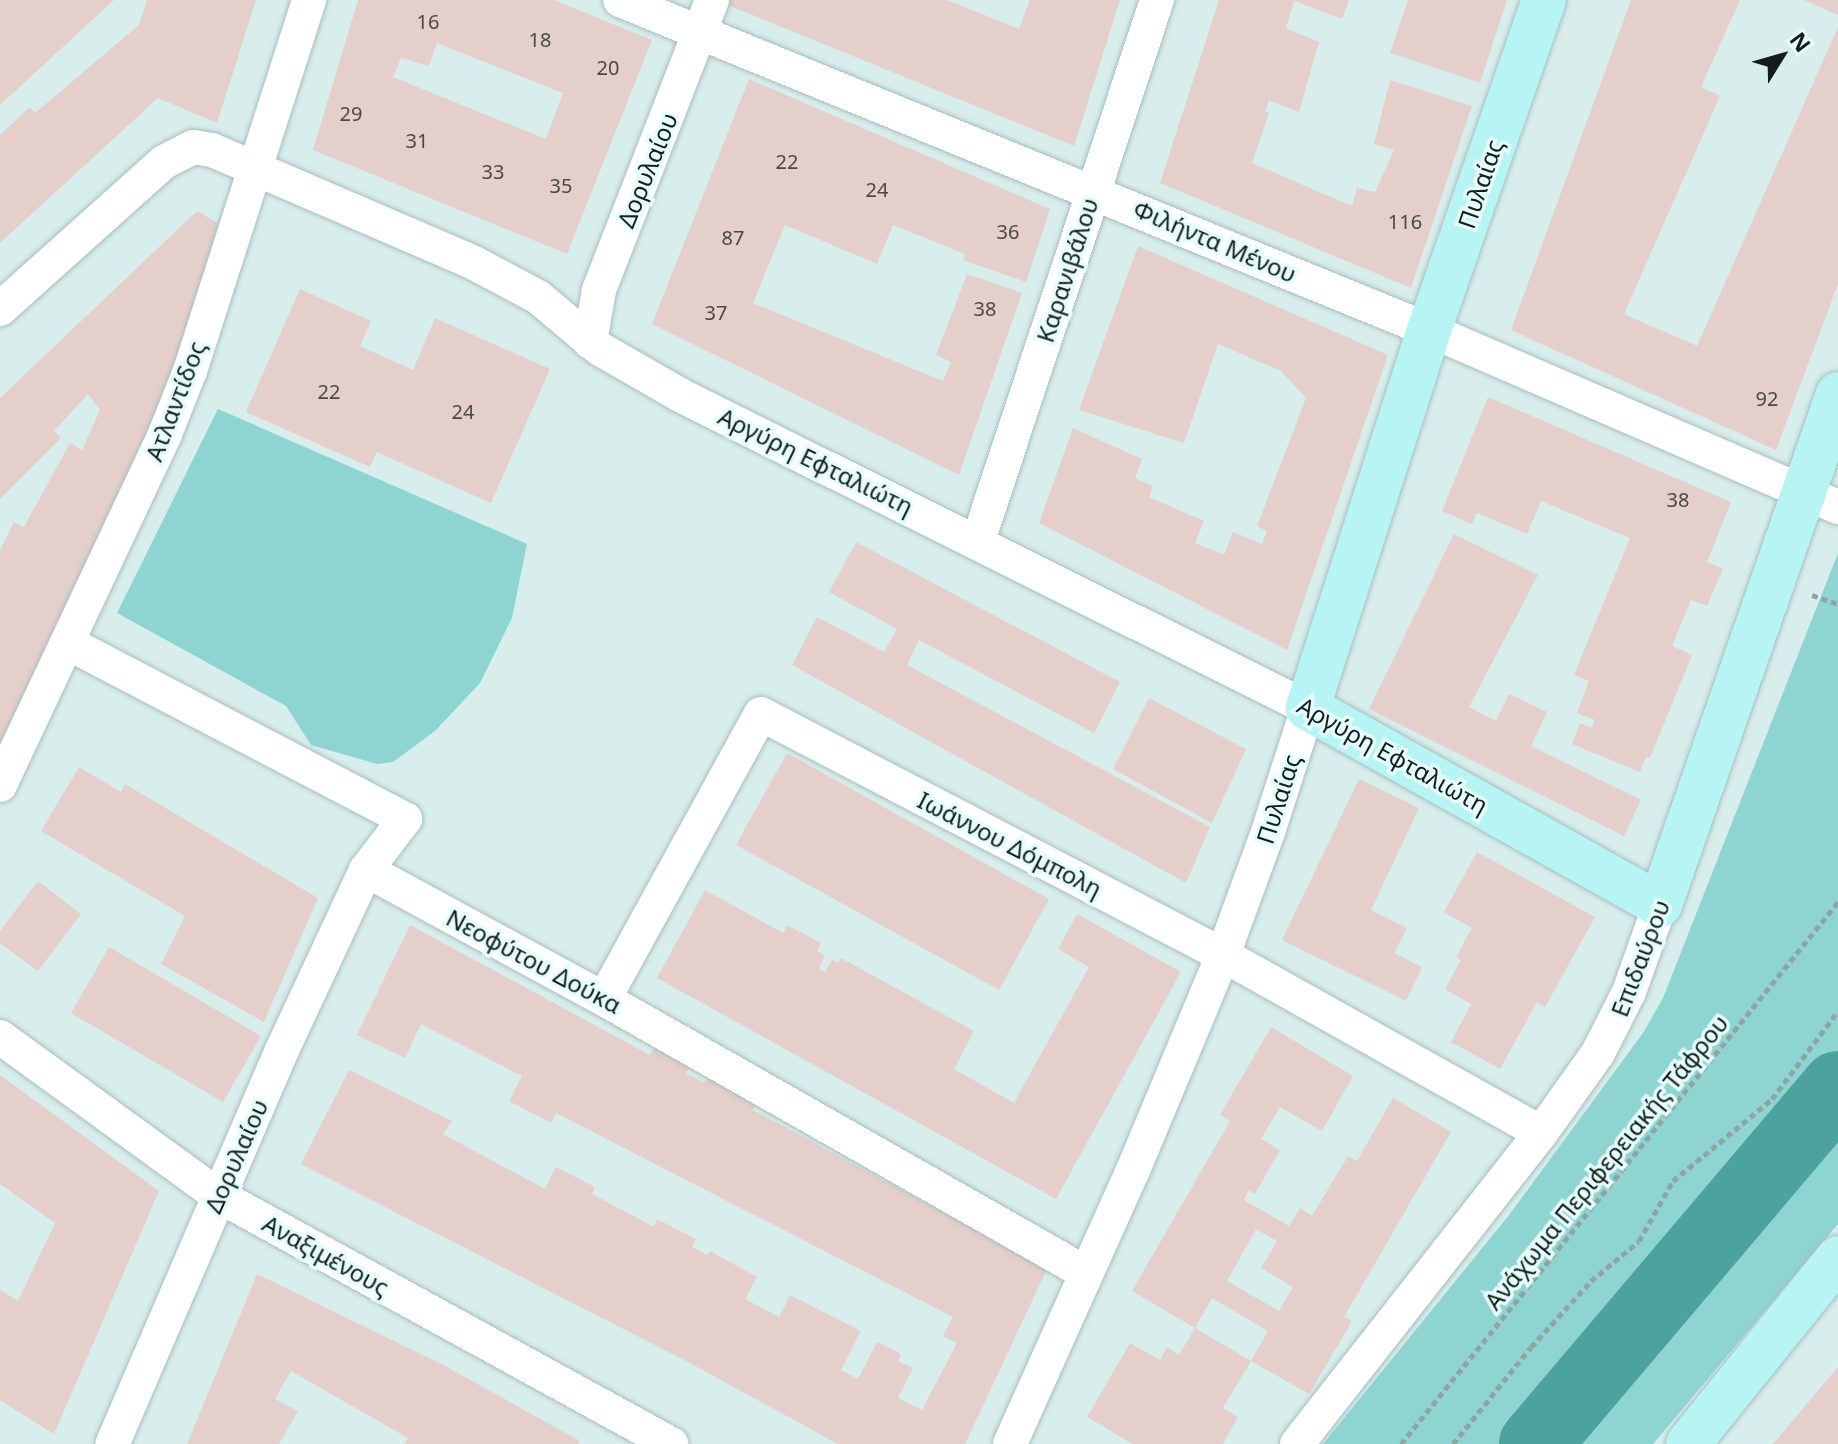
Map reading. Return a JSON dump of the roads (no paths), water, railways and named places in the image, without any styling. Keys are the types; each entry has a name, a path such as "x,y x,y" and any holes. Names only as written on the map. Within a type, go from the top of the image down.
{"street":[{"name":"Ατλαντίδος","path":"0,785 70,644 170,422 309,0"},
{"name":"Φιλήντα Μένου","path":"620,0 1429,330 1822,500"},
{"name":"Δορυλαίου","path":"590,342 599,290 702,33 712,0"},
{"name":"Καρανιβάλου","path":"978,541 1157,0"},
{"name":"Πυλαίας","path":"1010,1444 1223,955 1272,820 1429,330 1544,0"},
{"name":"Αργύρη Εφταλιώτη","path":"0,309 175,154 203,148 256,166 508,280 538,297 590,342 680,395 1308,708 1660,905"},
{"name":"Επιδαύρου","path":"1297,1444 1541,1133 1609,1035 1822,500 1838,394"},
{"path":"70,644 405,819 366,870"},
{"name":"Ιωάννου Δόμπολη","path":"604,999 761,714 1223,955 1541,1133"},
{"name":"Δορυλαίου","path":"112,1444 219,1196 366,870"},
{"name":"Νεοφύτου Δούκα","path":"366,870 604,999 1086,1273"},
{"name":"Αναξιμένους","path":"0,1037 219,1196 623,1432 671,1444"},
{"path":"1688,1444 1838,1258"}],"waterway":[{"path":"1535,1444 1838,1087"}]}
